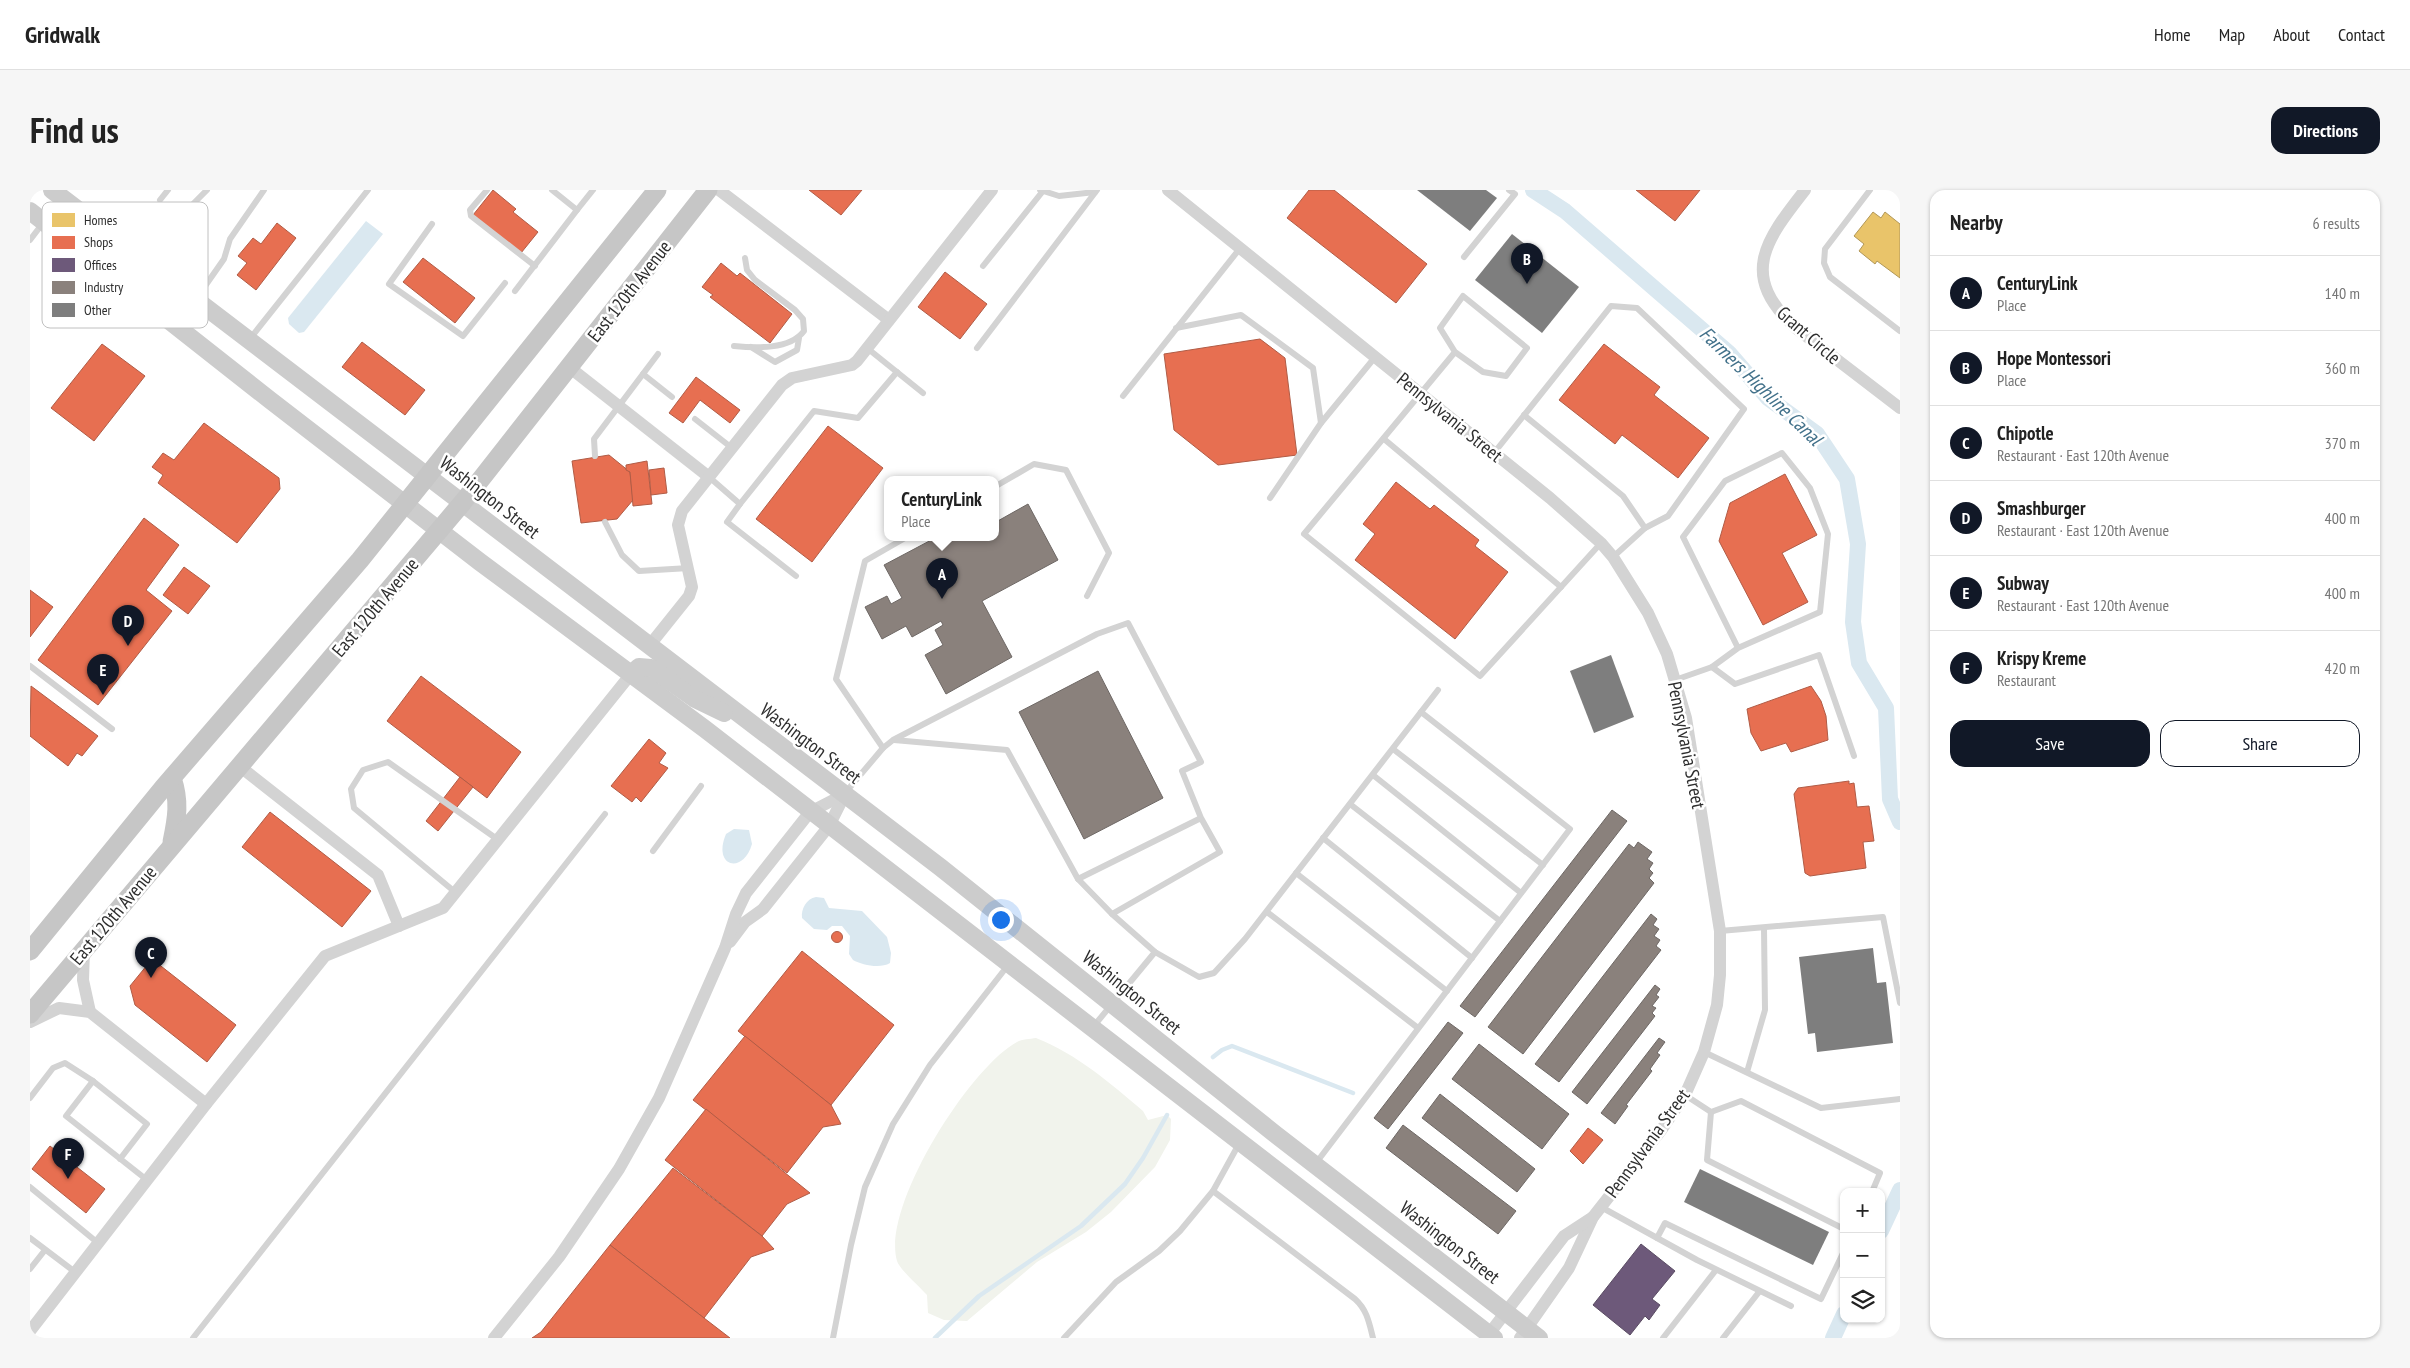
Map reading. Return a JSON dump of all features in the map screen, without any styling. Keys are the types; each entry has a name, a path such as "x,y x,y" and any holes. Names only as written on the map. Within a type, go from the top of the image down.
{"main road":[{"name":"Washington Street","path":"52,190 68,202"},
{"path":"30,951 172,778 324,602 406,503 657,190"},
{"name":"East 120th Avenue","path":"30,1014 238,765 440,530 708,190"},
{"name":"Washington Street","path":"208,309 463,502 754,727 845,794 1315,1165 1506,1312 1529,1335"},
{"path":"178,328 440,530 1093,1027 1490,1337"},
{"path":"631,674 640,667 651,668 702,703 754,727"},
{"path":"171,845 179,812 172,778"}],"street":[{"path":"719,190 889,320"},
{"path":"649,646 689,596 692,583 678,520 682,511 787,381 852,365 992,190"},
{"name":"Pennsylvania Street","path":"1168,190 1494,452 1601,543 1613,557 1648,613 1676,680 1686,718 1720,931 1717,1005 1704,1052 1684,1095 1662,1129 1597,1212 1569,1268 1529,1335"},
{"name":"Grant Circle","path":"1805,190 1780,222 1767,246 1763,270 1768,296 1781,314 1797,329 1900,408"},
{"path":"569,367 709,477"},
{"path":"30,1331 206,1104 325,956 443,908 631,674"},
{"path":"238,765 378,875 399,926"},
{"path":"494,1338 559,1257 617,1172 659,1098 725,948 736,914 746,893 810,812 845,794"},
{"path":"725,948 746,922 763,909 829,826 845,794"},
{"path":"84,950 83,980 90,1012"},
{"path":"30,1022 59,1008 90,1012 206,1104"},
{"name":"Pennsylvania Street","path":"1490,1337 1506,1312 1564,1236 1597,1212"}],"lane":[{"path":"160,200 168,190"},
{"path":"195,202 207,190"},
{"path":"208,282 224,259 230,239 264,190"},
{"path":"249,341 368,190"},
{"path":"487,190 470,210 471,216 536,266"},
{"path":"552,190 577,210"},
{"path":"515,291 593,190"},
{"path":"1464,257 1515,194 1509,190"},
{"path":"1870,190 1825,249 1824,263 1830,276 1900,331"},
{"path":"983,266 1041,191 1059,196 1096,191"},
{"path":"977,348 1096,191"},
{"path":"30,240 37,216"},
{"path":"432,224 389,284 463,336 505,283"},
{"path":"1123,396 1240,247"},
{"path":"745,258 747,270 755,280 803,319 804,331 799,338 796,350 775,362 751,347"},
{"path":"1463,296 1528,348 1506,376 1482,372 1455,352 1440,328 1463,296"},
{"path":"1494,452 1611,306 1637,308 1744,409 1668,516 1645,528 1613,557"},
{"path":"1176,328 1240,315 1313,368 1321,423"},
{"path":"734,346 751,347 789,343 799,338"},
{"path":"867,348 923,393"},
{"path":"1455,352 1304,534 1480,676 1601,543"},
{"path":"595,456 594,439 658,354"},
{"path":"1270,498 1321,423 1376,356"},
{"path":"796,576 726,522 814,411 858,418 897,372"},
{"path":"643,374 672,397"},
{"path":"1524,415 1623,496 1645,528"},
{"path":"695,419 732,448"},
{"path":"1384,439 1561,587"},
{"path":"1676,680 1712,667 1738,648 1820,612 1828,534 1810,488 1782,454 1725,481 1683,537 1738,648"},
{"path":"999,484 1034,464 1066,470 1109,553 1087,596"},
{"path":"709,477 740,504"},
{"path":"605,522 622,555 639,571 689,568"},
{"path":"883,748 836,679 865,561 900,541"},
{"path":"845,794 883,748 893,740 1097,634 1128,623 1201,762 1182,771 1201,818 1220,852 1112,914"},
{"path":"1712,667 1735,684 1819,655 1854,756"},
{"path":"30,666 112,728"},
{"path":"893,740 1007,750 1078,879 1112,914 1155,952 1199,977 1214,973 1267,912 1438,690"},
{"path":"1315,1165 1570,829 1422,712"},
{"path":"1392,749 1543,865"},
{"path":"455,892 354,808 351,789 363,770 388,762 497,839"},
{"path":"1372,775 1521,893"},
{"path":"653,851 700,786"},
{"path":"1350,804 1500,921"},
{"path":"193,1338 605,814"},
{"path":"1078,879 1201,818"},
{"path":"1324,838 1472,958"},
{"path":"1296,873 1447,991"},
{"path":"1267,912 1418,1028"},
{"path":"1720,931 1883,917 1900,1003"},
{"path":"1747,1072 1765,1010 1764,928"},
{"path":"1093,1027 1155,952"},
{"path":"833,1338 851,1245 865,1187 893,1124 930,1065 1009,963"},
{"path":"1704,1052 1821,1108 1900,1099"},
{"path":"30,1098 53,1068 65,1063 93,1081 147,1124 120,1159"},
{"path":"93,1081 66,1116 147,1180"},
{"path":"1684,1095 1711,1112"},
{"path":"1711,1112 1741,1101 1880,1173 1874,1188"},
{"path":"1711,1112 1707,1160 1840,1226"},
{"path":"1064,1338 1116,1282 1159,1251 1180,1231 1213,1191 1241,1141"},
{"path":"30,1187 98,1242"},
{"path":"1213,1191 1363,1307 1368,1316 1373,1338"},
{"path":"1597,1212 1657,1238 1759,1292 1791,1306"},
{"path":"1657,1238 1665,1223 1821,1299 1840,1259"},
{"path":"30,1238 75,1272"},
{"path":"30,1270 46,1250"},
{"path":"1663,1338 1716,1270"},
{"path":"1723,1338 1759,1292"}],"shaded area":[{"path":"366,221 383,234 304,332 299,333 289,324 288,318"},
{"path":"734,829 749,830 752,844 748,854 742,860 730,863 723,854 723,845 726,834"},
{"path":"816,897 824,898 829,908 862,911 887,937 891,953 890,963 881,966 871,966 853,960 849,954 850,936 842,926 832,926 827,930 814,929 802,918 802,915 803,908 807,902"},
{"path":"1036,1038 1066,1053 1092,1070 1143,1111 1148,1120 1167,1115 1171,1119 1170,1140 1155,1167 1111,1212 1086,1232 1037,1262 967,1321 944,1320 928,1313 927,1295 906,1274 897,1261 896,1237 902,1208 933,1141 954,1108 976,1079 998,1056 1017,1042"}],"building: Homes":[{"path":"1873,212 1881,218 1885,212 1900,224 1900,278 1877,261 1875,264 1859,251 1864,244 1854,236"}],"building: Shops":[{"path":"493,190 516,209 513,212 538,232 521,253 473,215"},
{"path":"809,190 862,190 841,215"},
{"path":"1309,190 1334,190 1427,264 1396,303 1287,218"},
{"path":"1636,190 1700,190 1675,221"},
{"path":"277,223 296,238 256,290 237,275 247,263 238,256 253,238 261,244"},
{"path":"423,258 475,298 455,323 403,282"},
{"path":"721,263 737,276 740,273 792,314 770,343 710,297 713,295 702,287"},
{"path":"945,272 987,304 960,339 918,307"},
{"path":"1260,339 1285,358 1297,455 1218,465 1174,430 1164,354"},
{"path":"362,342 425,390 405,415 342,367"},
{"path":"102,344 145,376 94,441 51,408"},
{"path":"1604,344 1660,387 1654,395 1709,438 1678,478 1622,435 1615,444 1559,400"},
{"path":"696,377 740,410 730,423 700,400 683,423 669,413"},
{"path":"204,423 279,478 280,489 237,543 158,483 163,475 152,467 163,453 174,460"},
{"path":"828,426 883,468 812,562 756,519"},
{"path":"609,455 630,472 633,500 617,519 581,523 572,461"},
{"path":"647,461 652,504 633,506 630,472 626,470 626,465"},
{"path":"664,468 667,493 651,495 649,470"},
{"path":"1785,474 1817,535 1782,553 1808,602 1763,625 1719,541 1730,503"},
{"path":"1396,482 1430,509 1434,505 1479,540 1475,546 1508,572 1455,639 1355,560 1375,534 1363,524"},
{"path":"144,518 179,545 146,590 172,611 98,705 38,660"},
{"path":"184,567 210,586 188,614 163,595"},
{"path":"30,590 53,607 30,637"},
{"path":"421,676 521,752 487,798 387,721"},
{"path":"31,686 98,736 82,756 77,753 68,766 30,736"},
{"path":"1811,686 1821,701 1826,716 1828,740 1791,752 1786,743 1761,751 1751,733 1747,709"},
{"path":"649,739 666,753 659,763 668,768 641,802 636,797 632,802 611,786"},
{"path":"460,777 473,787 438,831 426,821"},
{"path":"1849,781 1849,784 1854,783 1857,807 1869,806 1874,841 1863,842 1866,868 1810,876 1805,873 1794,794 1798,788"},
{"path":"270,812 371,891 342,927 242,847"},
{"path":"837,931 843,937 837,943 831,937"},
{"path":"802,951 894,1025 831,1105 738,1031"},
{"path":"152,959 236,1025 207,1062 135,1005 130,986"},
{"path":"745,1036 831,1105 841,1124 823,1127 787,1173 693,1100"},
{"path":"706,1109 810,1193 787,1204 762,1236 665,1160"},
{"path":"1588,1128 1603,1140 1583,1164 1570,1151"},
{"path":"50,1146 105,1189 86,1213 32,1169"},
{"path":"673,1168 762,1236 774,1249 751,1257 704,1318 610,1245"},
{"path":"610,1245 730,1338 532,1338 541,1332"}],"building: Offices":[{"path":"1641,1244 1675,1271 1652,1299 1660,1305 1649,1320 1645,1316 1630,1335 1593,1305"}],"building: Industry":[{"path":"1028,504 1058,560 982,601 1012,657 946,694 925,655 943,645 935,630 943,625 941,621 912,637 906,626 882,639 865,607 887,596 891,604 902,598 884,565 929,541 999,541 999,520"},
{"path":"1098,671 1163,798 1084,839 1019,712"},
{"path":"1612,810 1627,821 1475,1017 1460,1006"},
{"path":"1638,842 1652,852 1647,859 1653,863 1649,869 1653,873 1649,878 1654,883 1523,1054 1488,1027 1629,844 1634,848"},
{"path":"1651,914 1657,919 1653,925 1659,929 1654,936 1660,940 1656,946 1661,950 1559,1082 1535,1064"},
{"path":"1655,985 1660,989 1656,995 1659,997 1652,1006 1656,1008 1652,1013 1655,1016 1587,1104 1572,1092"},
{"path":"1448,1022 1463,1033 1388,1129 1374,1118"},
{"path":"1659,1038 1665,1042 1657,1053 1660,1055 1650,1069 1652,1071 1626,1105 1628,1106 1615,1124 1601,1113"},
{"path":"1479,1044 1569,1114 1542,1149 1452,1079"},
{"path":"1440,1094 1535,1169 1517,1192 1422,1118"},
{"path":"1403,1125 1516,1211 1498,1234 1386,1148"}],"building: Other":[{"path":"1417,190 1486,190 1497,198 1470,231"},
{"path":"1512,234 1579,287 1542,333 1475,280"},
{"path":"1611,655 1634,717 1594,733 1570,671"},
{"path":"1873,948 1877,983 1886,982 1893,1043 1817,1052 1815,1033 1808,1034 1799,957"},
{"path":"1700,1169 1829,1232 1813,1265 1684,1202"}],"waterway":[{"name":"Farmers Highline Canal","path":"1533,190 1565,211 1729,353 1768,398 1817,434 1847,479 1858,544 1853,622 1859,663 1886,708 1890,799 1900,822"},
{"path":"1213,1057 1222,1050 1232,1046 1353,1093"},
{"path":"935,1338 979,1296 1081,1226 1125,1184 1143,1158 1167,1115"},
{"name":"Farmers Highline Canal","path":"1885,1222 1900,1190"},
{"name":"Farmers Highline Canal","path":"1833,1338 1840,1323"}],"place":[{"name":"Hope Montessori","path":"1527,284"},
{"name":"CenturyLink","path":"942,599"},
{"name":"Smashburger","path":"128,646"},
{"name":"Subway","path":"103,695"},
{"name":"Chipotle","path":"151,978"},
{"name":"Krispy Kreme","path":"68,1179"}]}
